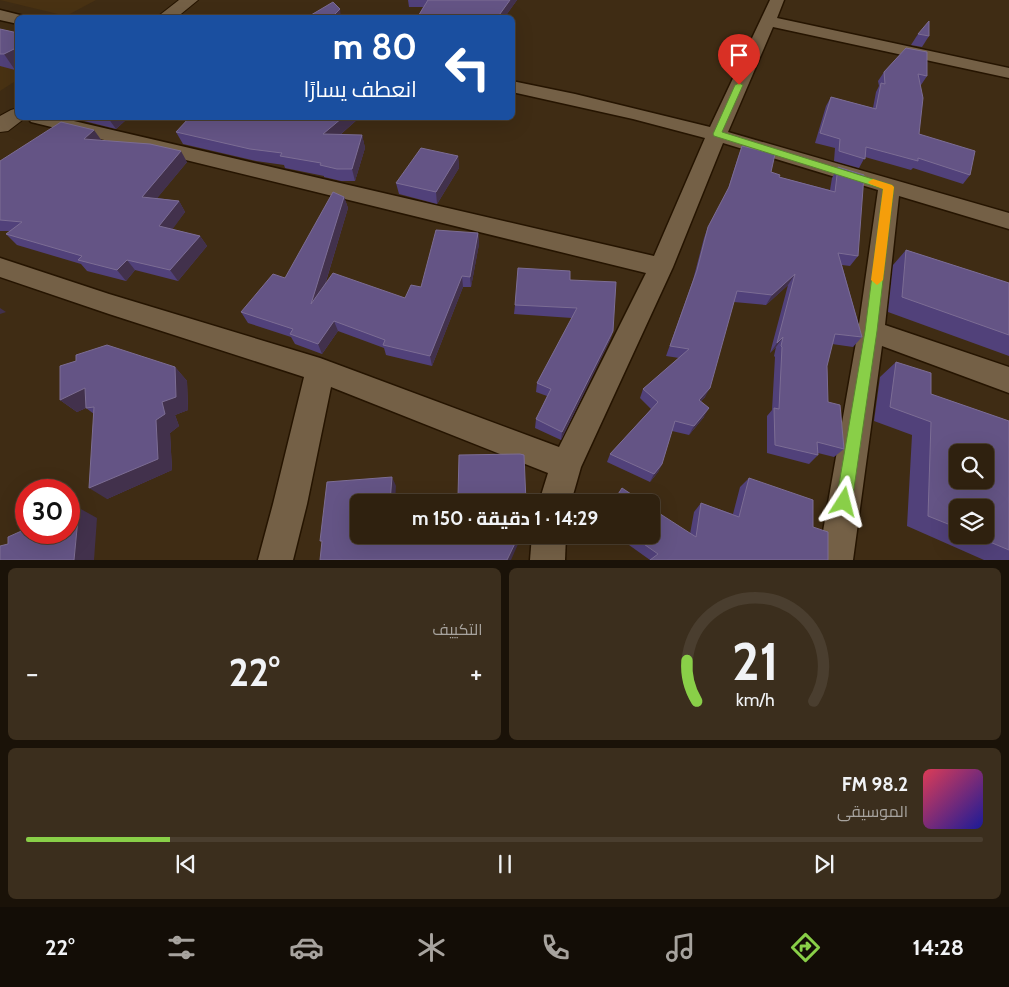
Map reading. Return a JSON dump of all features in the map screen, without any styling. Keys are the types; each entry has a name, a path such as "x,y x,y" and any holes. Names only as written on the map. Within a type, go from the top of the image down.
{"main road":[{"path":"168,15 190,0"},
{"path":"0,126 15,116"}],"street":[{"path":"557,494 566,465 661,267 717,134 773,10 1009,73"},
{"path":"0,15 15,18"},
{"path":"515,87 586,100 717,134 889,187 1009,221"},
{"path":"46,120 661,267"},
{"path":"835,560 871,331 889,187"},
{"path":"0,268 108,304 320,370 566,465"},
{"path":"871,331 1009,380"},
{"path":"275,560 290,504 320,370"},
{"path":"547,560 548,544"}],"shaded area":[{"path":"0,0 96,0 68,15"},
{"path":"0,38 15,41 15,81 0,91"}],"building":[{"path":"428,0 510,0 499,15 419,15"},
{"path":"333,2 340,9 334,15 311,15"},
{"path":"929,21 929,36 918,34"},
{"path":"0,29 15,32 15,48 0,54"},
{"path":"906,48 927,52 927,76 918,74 923,98 919,134 975,151 970,175 918,158 918,161 866,147 865,159 839,151 840,139 820,133 831,97 876,109 881,83 885,84 884,72"},
{"path":"187,120 340,120 323,134 362,135 352,169 337,169 320,165 321,163 280,156 282,153 250,149 176,132"},
{"path":"61,122 94,130 84,139 150,144 181,151 142,197 179,201 159,226 200,236 170,270 127,260 117,270 78,260 82,256 6,234 22,222 0,220 0,161"},
{"path":"742,146 775,154 771,172 780,175 779,177 835,192 838,167 864,175 858,256 838,253 862,337 835,334 827,366 828,402 840,405 844,449 817,442 818,455 775,445 774,408 779,409 783,337 777,343 795,274 772,295 737,291 710,388 699,400 709,408 694,426 675,421 662,464 654,474 610,454 658,402 643,389 689,349 670,346 697,270 708,227 729,187"},
{"path":"421,148 458,156 436,192 396,183"},
{"path":"333,192 344,197 311,304 333,273 405,298 411,285 421,287 436,230 478,233 470,277 462,276 430,356 383,345 385,340 334,321 318,344 290,334 293,329 241,312 273,274 285,278"},
{"path":"906,250 1009,283 1009,335 902,297"},
{"path":"518,268 570,271 570,280 616,282 613,331 562,432 536,419 551,389 537,383 577,308 515,305"},
{"path":"107,345 175,367 176,397 162,402 165,414 156,420 158,459 89,488 94,407 86,408 85,388 60,400 60,366 76,361 76,355"},
{"path":"896,362 931,373 931,394 1009,421 1009,550 994,544 994,499 949,499 949,524 928,516 931,422 890,407"},
{"path":"459,455 524,455 526,494 458,494"},
{"path":"392,477 391,494 350,494 350,544 515,544 507,560 320,560 322,541 320,541 327,482"},
{"path":"749,478 813,500 813,527 828,532 828,560 650,560 658,554 644,544 660,544 660,514 696,537 701,503 739,517"},
{"path":"622,488 631,494 618,494"},
{"path":"15,534 15,544 76,544 74,560 0,560 0,546 8,544 8,537"}],"slow traffic":[{"path":"873,182 889,187 877,280"}],"route":[{"path":"739,85 717,134 889,187 871,331 844,502"}]}
